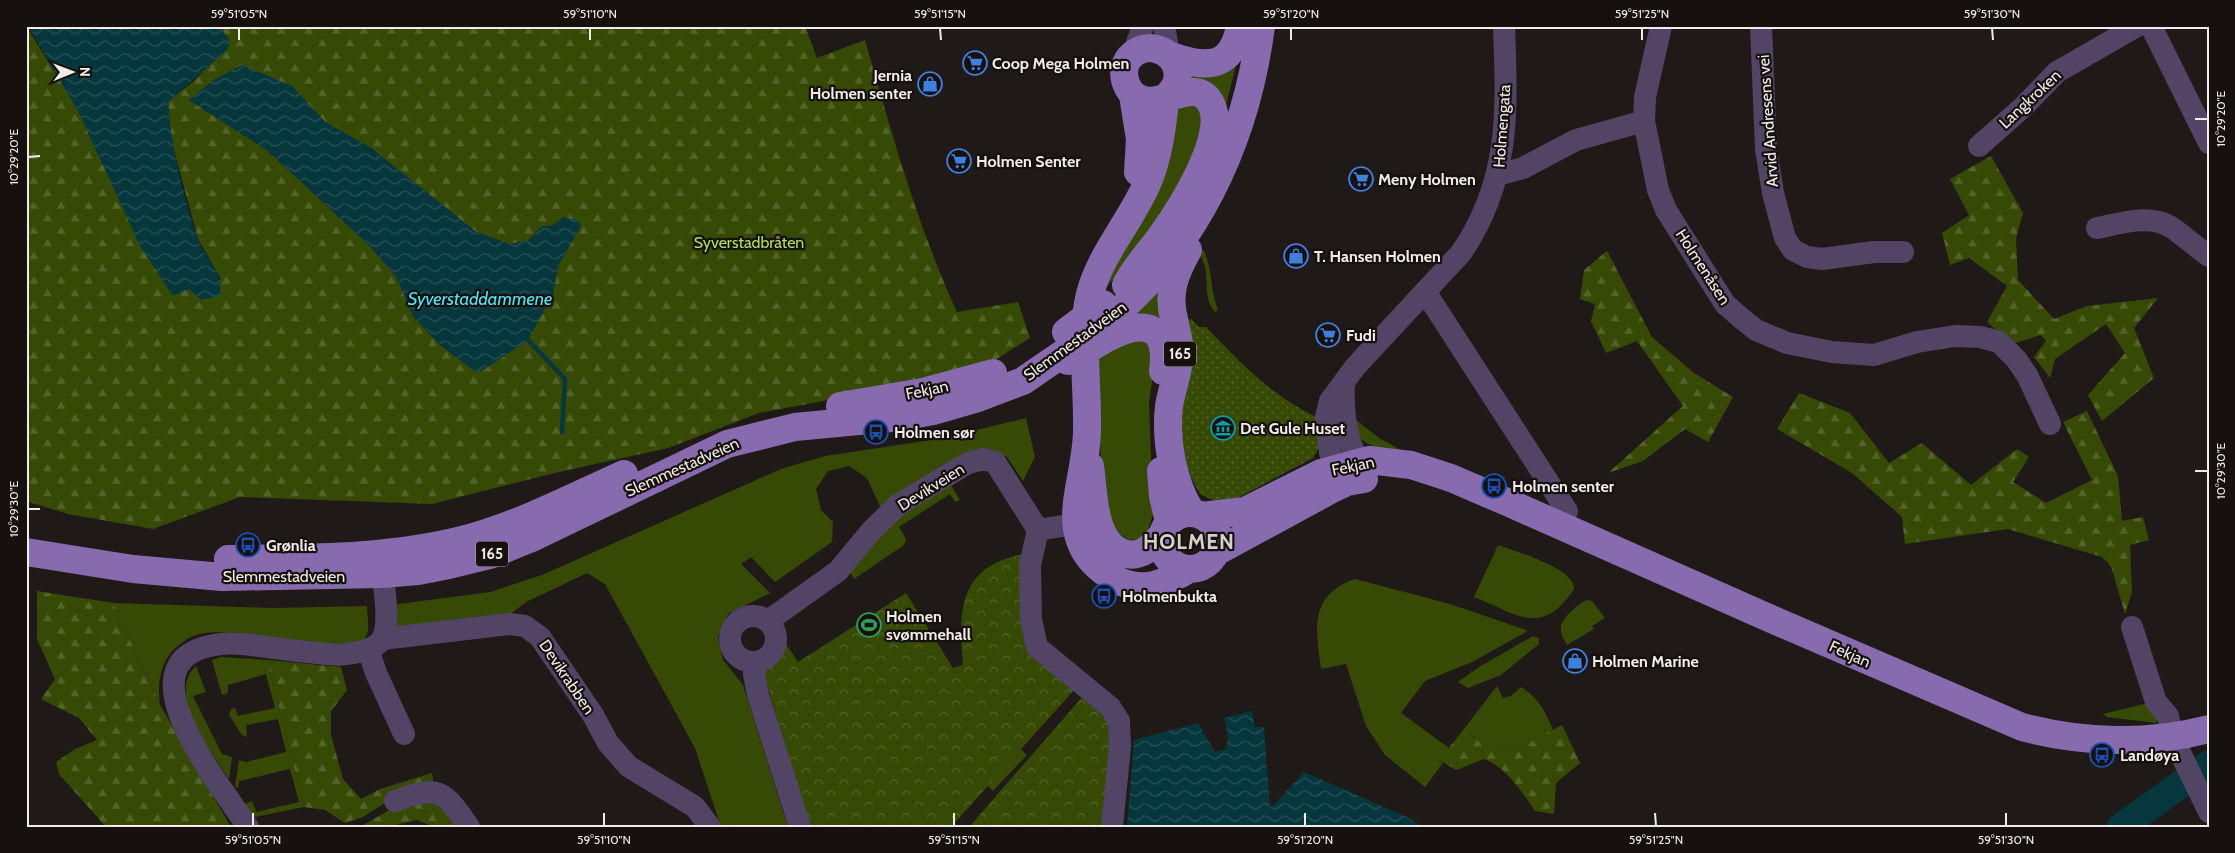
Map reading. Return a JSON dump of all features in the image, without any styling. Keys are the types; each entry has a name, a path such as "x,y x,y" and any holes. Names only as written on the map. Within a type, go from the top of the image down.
{"main road":[{"path":"1127,217 1140,153 1139,125 1133,95 1126,84 1124,74 1126,65 1133,54 1145,48 1157,48 1170,55 1201,64 1220,60 1228,56 1234,46 1240,26"},
{"name":"Slemmestadveien","path":"1102,324 1126,285 1138,276 1169,239 1210,168 1230,111 1243,62 1249,26"},
{"name":"Slemmestadveien","path":"26,534 104,549 197,558 277,558 381,564 418,571 449,565 510,547 567,522 703,454 751,437 814,424 914,415 978,398 1034,375 1044,364 1102,324 1138,294 1169,259 1208,198 1229,154 1246,103 1261,26"},
{"path":"1087,522 1078,536 1089,559 1106,573 1122,583 1132,586 1158,585 1188,570 1205,566 1216,552 1218,535 1214,527 1182,522 1151,548 1139,554 1128,555 1107,543 1087,522 1076,502 1086,444 1086,328 1088,301 1096,276 1148,180 1156,156 1166,97 1176,84 1178,69 1170,55"},
{"name":"165","path":"1126,285 1134,270 1176,214 1205,158 1215,129 1213,107 1206,97 1200,94 1185,92 1166,97"},
{"path":"1133,95 1143,100 1154,101 1166,97"},
{"name":"165","path":"1182,522 1183,500 1175,476 1169,439 1169,407 1180,352 1170,297 1176,273 1199,231 1208,198"},
{"name":"165","path":"1102,324 1122,330 1137,326 1154,331 1163,344 1164,363 1158,414 1158,439 1163,496 1182,522"},
{"name":"Slemmestadveien","path":"965,382 1009,368 1038,352 1067,348"},
{"name":"Fekjan","path":"888,398 965,382"},
{"name":"Slemmestadveien","path":"26,552 133,569 222,577 381,564 481,534 694,444 753,422 888,398"},
{"name":"Fekjan","path":"1216,552 1350,473"},
{"name":"Fekjan","path":"1182,522 1245,511 1321,474 1350,473 1410,478 1507,502 2009,722 2053,735 2085,738 2172,736 2209,729"},
{"path":"1182,522 1162,545 1165,554 1171,562 1188,570"}],"street":[{"path":"1133,54 1143,26"},
{"path":"1164,26 1170,55"},
{"name":"Holmengata","path":"1350,473 1349,438 1343,407 1344,381 1461,253 1475,233 1488,205 1498,175 1506,104 1504,26"},
{"name":"Holmenåsen","path":"1661,26 1645,97 1644,121 1658,190 1666,210 1725,304 1756,330 1787,343 1832,352 1874,355 1917,342 1955,336 1980,337 1999,342 2027,375 2050,424"},
{"name":"Arvid Andresens vei","path":"1761,26 1766,149 1773,192 1785,238 1793,250 1807,257 1822,259 1874,252 1903,252"},
{"name":"Langkroken","path":"1979,146 2022,108 2057,72 2137,26"},
{"path":"2151,26 2209,143"},
{"path":"1498,175 1523,168 1576,140 1644,121"},
{"path":"2097,228 2140,220 2158,222 2170,227 2209,256"},
{"path":"1426,293 1567,510"},
{"name":"Devikveien","path":"768,621 838,571 872,530 898,506 968,463 983,459 995,462 1038,530"},
{"path":"1087,522 1038,530 1030,565 1031,620 1033,634 1038,647 1110,707 1119,721 1120,747 1112,827"},
{"path":"381,564 386,619 375,644 376,673 404,734"},
{"path":"747,617 762,617 768,621 776,633 775,648 771,655 757,662 749,662 736,654 732,648 731,632 735,625 747,617"},
{"name":"Devikrabben","path":"248,827 196,747 182,721 172,684 174,672 188,653 199,648 222,644 339,654 375,644 510,624 525,626 540,636 593,716 608,743 628,766 695,807 706,818 710,827"},
{"path":"2132,627 2156,702 2168,716 2172,736 2205,802"},
{"path":"757,662 754,674 758,695 800,827"},
{"path":"395,801 422,791 443,795 450,800 468,827"}],"green space":[{"name":"Syverstadbråten","path":"26,26 190,288 221,279 198,239 171,139 168,101 193,82 230,42 219,26 805,26 817,58 865,40 917,212 957,312 1018,302 1030,338 989,364 893,388 759,413 668,448 559,472 432,504 240,497 153,529 68,514 26,501","holes":["292,86 325,122 371,148 476,232 509,244 528,241 542,226 551,226 564,217 580,226 558,266 553,294 485,369 476,372 440,345 413,316 397,278 370,246 267,150 189,100"]},
{"path":"1238,57 1225,109 1190,81 1189,74"},
{"path":"1190,104 1201,109 1202,148 1133,258 1106,287 1178,109"},
{"path":"1991,156 2023,213 2016,238 2018,280 2054,319 2087,306 2158,298 2134,328 2154,378 2102,421 2088,395 2125,353 2106,324 2055,359 2050,378 2034,357 2046,341 2041,335 2012,344 1987,322 2007,286 1969,258 1950,265 1942,233 1969,215 1950,179"},
{"path":"1201,251 1204,251 1209,266 1215,303 1218,310 1215,312 1208,298 1205,268 1199,254"},
{"path":"1607,251 1652,337 1694,373 1733,397 1708,442 1685,429 1643,461 1608,473 1683,406 1637,341 1606,353 1591,321 1595,304 1580,299 1584,270"},
{"path":"1166,275 1168,328 1128,316"},
{"path":"1191,319 1199,327 1206,327 1271,389 1318,418 1319,448 1313,458 1234,500 1215,501 1200,494 1191,478 1180,443 1184,321"},
{"path":"1129,340 1148,342 1155,362 1149,402 1153,514 1147,533 1140,539 1129,540 1112,529 1101,466 1097,357"},
{"path":"1799,393 1850,413 1889,463 1922,443 1971,485 2017,449 2029,457 2013,482 2046,503 2092,480 2063,422 2087,411 2118,476 2122,521 2143,517 2149,540 2130,545 2132,592 2125,614 2111,566 2102,557 2008,529 1905,544 1902,517 1852,473 1777,429"},
{"path":"1026,418 1035,457 1023,481 1007,457 990,450 881,509 867,478 849,466 828,471 816,489 821,510 833,522 832,542 775,582 751,557 741,564 770,593 728,614 718,637 723,660 743,685 788,827 721,827 695,748 605,584 587,573 526,602 508,616 403,632 392,623 398,604 490,592 542,575 781,469 825,456 938,439"},
{"path":"1356,420 1379,438 1403,451 1369,445 1359,437"},
{"path":"951,485 960,500 955,502 950,494 899,527 906,539 904,545 854,579 850,572 886,524"},
{"path":"1498,545 1555,567 1572,581 1574,589 1562,604 1551,613 1540,618 1516,615 1474,597"},
{"path":"1025,554 1024,621 1075,689 951,827 810,827 763,672 779,658 784,641 798,662 906,593 953,668 963,665 961,626 967,593 975,579 987,568 1003,560"},
{"path":"1355,579 1450,604 1526,630 1526,632 1472,662 1425,681 1401,713 1449,748 1439,760 1443,763 1425,787 1385,755 1366,726 1346,664 1321,669 1317,628 1318,615 1322,604 1329,594"},
{"path":"37,591 113,603 160,705 231,827 106,827 59,774 56,762 75,749 97,740 79,718 41,699 55,679 37,639"},
{"path":"1587,600 1592,601 1605,618 1592,626 1594,629 1567,645 1561,634 1562,622 1572,611"},
{"path":"113,603 273,608 367,606 368,628 364,639 351,646 332,647 232,633 209,633 191,637 184,641 167,658 161,672 159,688 160,705"},
{"path":"1533,636 1539,638 1539,644 1501,675 1468,688 1458,682 1479,667"},
{"path":"221,657 267,660 304,807 255,817 250,815 245,808 246,804 252,801 256,812 299,802 290,769 239,781 238,788 235,787 239,760 246,762 286,752 278,719 246,725 247,737 242,735 229,715 231,709 235,708 238,716 275,708 266,674 228,685 228,693 222,695 212,660"},
{"path":"267,660 341,667 347,690 331,711 331,735 343,779 361,799 380,789 432,773 434,787 399,794 363,817 345,823 325,810 304,807"},
{"path":"196,666 206,692 193,696 222,754 232,757 229,779 203,739 188,707 186,692 188,678"},
{"path":"1497,686 1503,698 1511,696 1521,687 1527,691 1541,706 1553,730 1512,752 1479,742 1468,733 1460,734"},
{"path":"1084,695 1107,718 1115,741 1107,827 969,827"},
{"path":"2148,703 2160,718 2156,723 2107,717 2103,714"},
{"path":"1562,725 1580,763 1556,783 1554,814 1535,811 1513,781 1499,768 1484,759 1456,770 1439,760 1460,734 1468,733 1479,742 1512,752"},
{"path":"1003,732 1027,755 993,791 969,768"},
{"path":"426,796 464,827 434,827 417,820 387,827 360,827 398,805"}],"water":[{"path":"28,26 219,26 230,42 227,50 168,102 172,136 182,187 197,237 219,277 220,296 201,300 189,289 173,296 140,246 78,111"},
{"name":"Syverstaddammene","path":"242,65 292,86 325,122 371,148 476,232 509,244 528,241 542,226 551,226 564,217 577,220 581,226 558,266 553,294 528,340 485,369 476,372 440,345 413,316 397,278 370,246 267,150 189,100 215,79"},
{"path":"1252,711 1255,727 1264,727 1270,807 1304,772 1407,817 1423,827 1127,827 1134,740 1198,723 1215,752 1225,750 1228,738 1224,718"}],"waterway":[{"path":"528,340 565,379 562,432"},
{"path":"2121,827 2209,764"}],"place":[{"name":"Coop Mega Holmen","path":"975,63"},
{"name":"Jernia Holmen senter","path":"930,84"},
{"name":"Holmen Senter","path":"959,161"},
{"name":"Meny Holmen","path":"1361,179"},
{"name":"T. Hansen Holmen","path":"1296,256"},
{"name":"Fudi","path":"1328,335"},
{"name":"Det Gule Huset","path":"1223,428"},
{"name":"Holmen sør","path":"876,432"},
{"name":"Holmen senter","path":"1494,486"},
{"name":"Grønlia","path":"248,545"},
{"name":"Holmenbukta","path":"1104,596"},
{"name":"Holmen svømmehall","path":"869,625"},
{"name":"Holmen Marine","path":"1575,661"},
{"name":"Landøya","path":"2102,755"}],"district":[{"name":"HOLMEN","path":"1189,541"}]}
